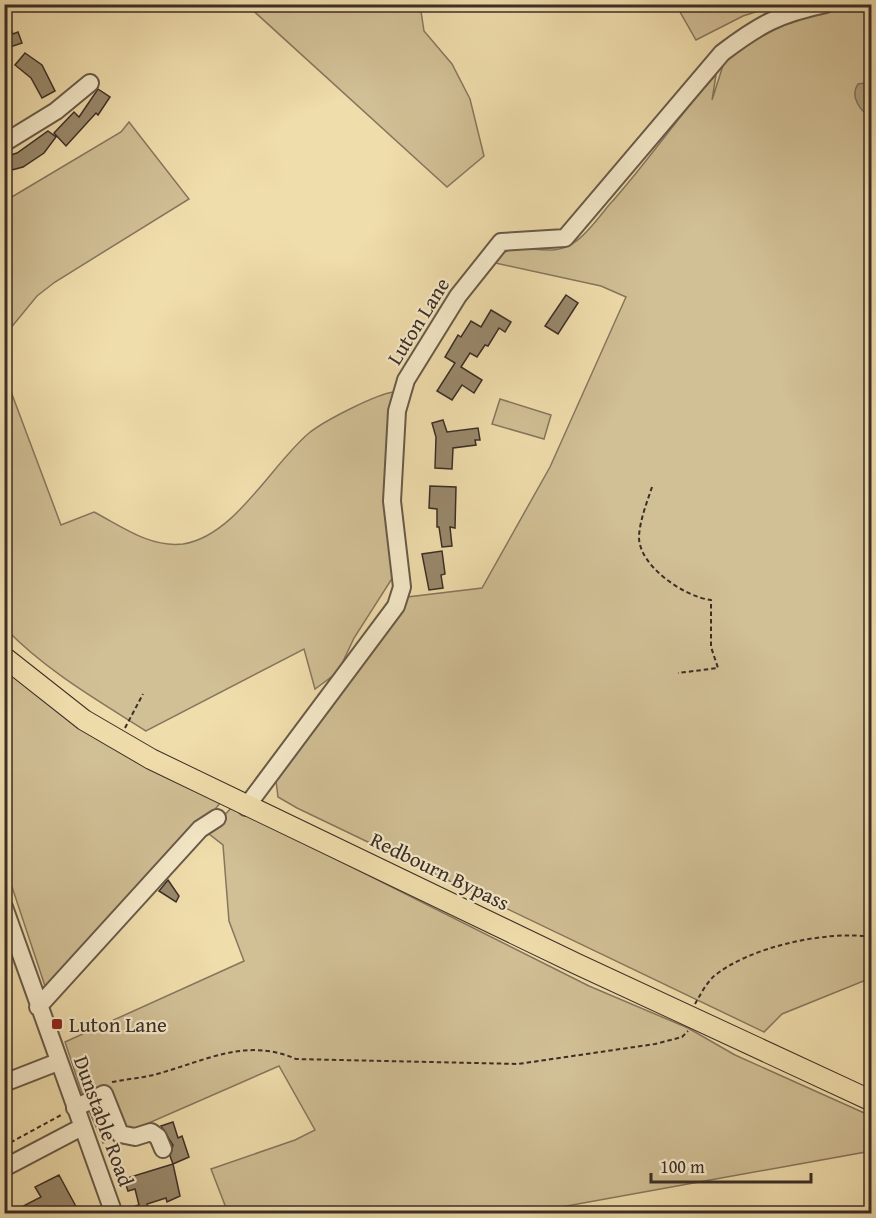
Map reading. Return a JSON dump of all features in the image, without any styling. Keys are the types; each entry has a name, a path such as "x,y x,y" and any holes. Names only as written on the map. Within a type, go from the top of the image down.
{"main road":[{"name":"Redbourn Bypass","path":"4,657 84,720 246,807 872,1101"}],"street":[{"name":"Luton Lane","path":"246,807 396,606 402,587 392,501 397,411 406,380 458,296 501,242 565,238 722,53 750,32 787,13 826,4"},
{"path":"7,136 56,111 90,83"},
{"path":"38,1007 200,829 216,818"},
{"name":"Dunstable Road","path":"4,907 114,1214"},
{"path":"4,1083 58,1062"},
{"path":"75,1108 104,1094 120,1134 135,1137 151,1132 158,1137 163,1149"},
{"path":"4,1168 82,1127"}],"path":[{"path":"652,487 639,539 643,550 665,579 686,594 711,600 711,647 718,668 678,673"},
{"path":"118,740 143,694"},
{"path":"698,999 711,980 720,972 785,944 851,934 872,937"},
{"path":"106,1084 156,1074 200,1060 256,1048 276,1050 296,1059 518,1064 670,1041 687,1034 688,1028"},
{"path":"4,1146 75,1108"}],"shaded area":[{"path":"247,5 420,5 424,31 452,64 470,99 484,156 447,187"},
{"path":"676,5 777,5 743,16 696,40"},
{"path":"871,5 871,978 782,1014 764,1032 297,808 278,797 276,781 399,598 482,588 550,467 626,297 601,286 491,262 511,250 521,248 553,250 564,248 580,238 716,75 712,100 726,56 773,25 809,14"},
{"path":"865,83 871,87 871,118 860,108 855,94 858,84"},
{"path":"129,122 189,199 55,282 37,296 5,335 5,201 121,132"},
{"path":"4,373 61,525 94,512 136,535 159,543 171,544 183,544 202,538 219,528 236,514 295,447 316,428 363,403 394,392 393,577 354,638 338,672 315,689 304,649 146,731 72,684 21,643 5,628"},
{"path":"500,399 551,415 544,439 492,424"},
{"path":"4,668 221,802 212,813 193,825 46,989 5,866"},
{"path":"232,807 589,986 688,1028 735,1055 871,1116 871,1151 528,1213 228,1213 211,1169 295,1140 315,1130 279,1066 103,1143 84,1099 65,1042 244,961 229,921 223,845 204,830 220,820"}],"building":[{"path":"4,14 13,34 18,32 22,43 4,49"},
{"path":"25,53 42,65 55,91 42,98 31,78 15,65"},
{"path":"98,89 110,97 98,115 96,113 66,146 54,133 74,112 79,117"},
{"path":"48,131 56,137 44,153 23,167 4,172 4,157 17,153"},
{"path":"566,295 578,303 558,334 545,326"},
{"path":"491,310 511,322 505,332 499,328 488,346 485,345 477,357 470,353 461,367 482,380 474,393 462,385 452,400 437,391 455,363 445,357 458,335 461,337 471,321 481,327"},
{"path":"443,420 447,432 478,428 480,440 475,440 476,445 453,448 452,469 435,468 436,437 432,423"},
{"path":"430,486 456,487 455,528 450,527 452,546 442,547 439,527 437,527 437,509 429,508"},
{"path":"442,551 445,574 441,575 443,588 429,590 422,554"},
{"path":"168,880 179,896 176,902 159,891"},
{"path":"173,1122 178,1138 182,1136 189,1157 173,1164 170,1156 173,1145 161,1126"},
{"path":"173,1164 180,1196 167,1202 166,1198 147,1204 150,1214 137,1214 135,1206 139,1205 135,1189 128,1191 124,1179"},
{"path":"59,1175 80,1214 8,1214 41,1197 35,1187"}],"place":[{"name":"Luton Lane","path":"57,1024"}]}
